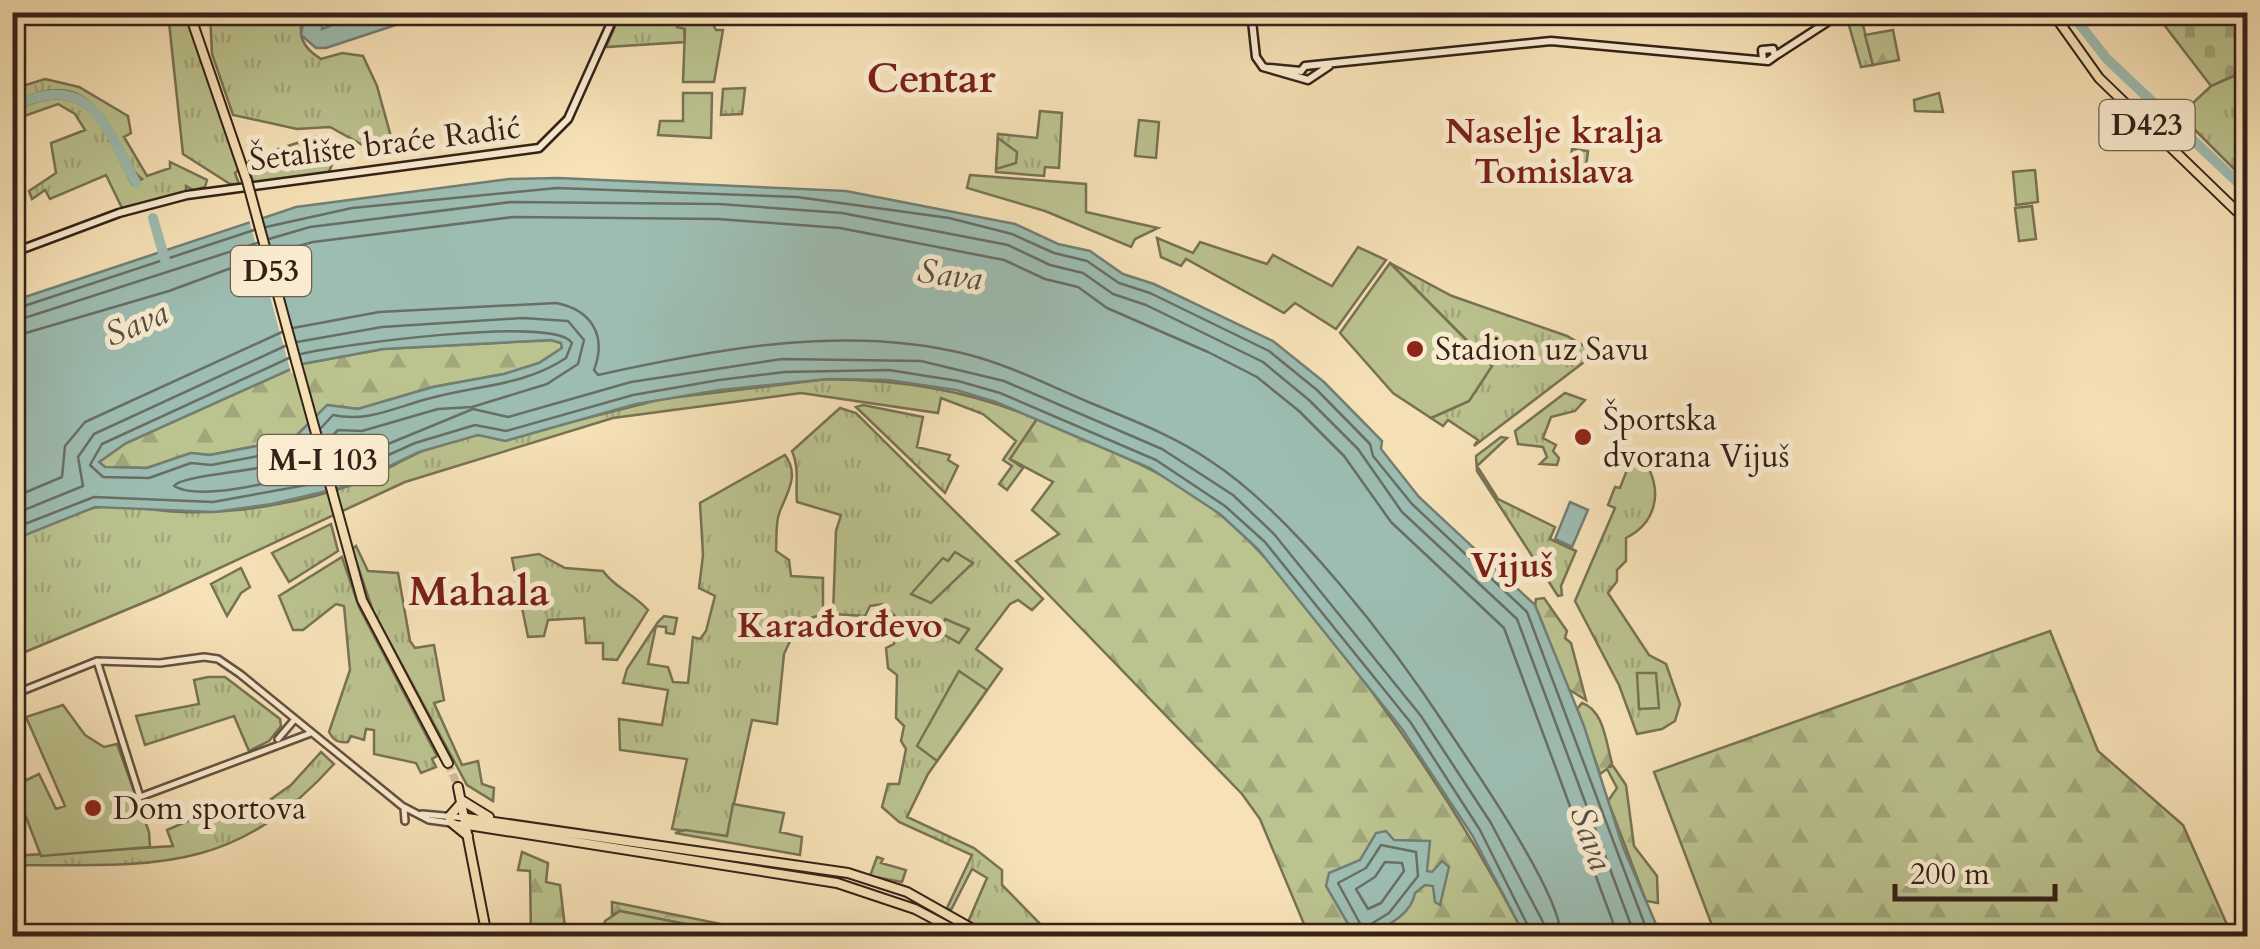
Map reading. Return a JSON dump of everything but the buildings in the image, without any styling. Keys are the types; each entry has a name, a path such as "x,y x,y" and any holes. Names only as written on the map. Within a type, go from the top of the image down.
{"main road":[{"name":"D53","path":"189,12 246,180 296,361"},
{"name":"Šetalište braće Radić","path":"12,253 119,212 219,190 519,154 554,138 576,104 616,12"},
{"path":"1251,12 1256,57 1262,68 1302,74 1335,62 1551,41 1762,56 1774,53 1843,12"},
{"name":"D423","path":"2052,12 2099,78 2248,222"},
{"name":"M-I 103","path":"296,361 366,611 448,763"},
{"path":"458,787 472,845 486,936"},
{"path":"463,801 451,820 466,833 472,845"},
{"path":"463,801 506,823"},
{"path":"467,822 506,823 848,872 907,892 985,936"},
{"path":"467,822 837,882 915,909 966,936"},
{"path":"472,845 476,836 491,828"}],"street":[{"path":"12,695 97,661 160,664 211,657 228,664 402,806 467,822"},
{"path":"97,661 140,798 272,744 313,733"},
{"path":"272,744 295,719"},
{"path":"402,806 405,821"}],"green space":[{"path":"168,13 184,13 186,17 239,170 235,173 239,184 230,184 183,154"},
{"path":"210,13 302,13 302,40 321,59 342,53 363,56 377,86 396,155 370,149 330,127 297,129 233,115 212,54"},
{"path":"621,13 678,13 676,23 684,27 685,42 606,47"},
{"path":"678,13 707,13 716,30 723,30 714,82 683,82 685,29 677,27"},
{"path":"1860,13 1873,65 1861,67 1846,15"},
{"path":"2155,13 2247,13 2247,70 2211,86"},
{"path":"1893,30 1899,60 1873,65 1865,35"},
{"path":"2247,70 2247,182 2180,115 2211,86"},
{"path":"45,79 79,87 128,116 131,133 124,137 147,176 170,168 170,162 207,180 205,187 193,190 186,186 186,192 122,208 106,175 50,199 45,190 32,199 29,191 56,173 51,143 85,130 75,114 58,104 13,120 13,111 39,101 59,98 76,102 90,112 111,142 132,184 142,179 90,102 65,91 50,91 13,103 13,89"},
{"path":"745,88 742,114 721,115 723,89"},
{"path":"683,93 712,93 711,138 658,135 660,121 683,121"},
{"path":"1939,93 1943,112 1915,111 1914,100"},
{"path":"1040,111 1062,113 1059,168 1045,167 1044,176 996,172 998,134 1037,138"},
{"path":"1139,120 1159,122 1156,158 1135,156"},
{"path":"315,137 329,138 338,150 328,174 254,184 247,165 251,158"},
{"path":"998,138 1017,152 1016,163 996,169"},
{"path":"1572,149 1588,151 1584,182 1568,180"},
{"path":"2035,170 2038,202 2016,205 2013,172"},
{"path":"970,175 1086,184 1086,212 1158,228 1135,239 1131,247 1045,211 967,188"},
{"path":"2032,206 2036,239 2019,241 2015,208"},
{"path":"1157,238 1193,253 1200,242 1267,264 1273,255 1332,286 1358,247 1386,260 1336,329 1295,303 1284,313 1186,259 1181,266 1161,257"},
{"path":"1390,263 1452,296 1567,336 1596,353 1474,446 1478,440 1448,420 1443,426 1431,418 1469,401 1492,366"},
{"name":"Stadion uz Savu","path":"1390,263 1492,366 1469,401 1431,418 1393,393 1340,333"},
{"path":"551,340 561,343 562,348 539,363 504,374 433,387 358,409 328,405 293,439 210,455 191,453 147,468 105,467 99,462 126,443 302,364 383,349"},
{"path":"828,379 934,388 1037,419 1010,459 1023,468 1007,490 999,484 1012,466 1003,460 1016,441 983,414 941,398 938,413 801,393 613,418 405,482 157,597 13,657 13,540 65,516 110,506 205,512 272,505 357,483 428,448 466,436 484,435 500,440 662,399"},
{"path":"1565,393 1585,400 1575,411 1551,417 1543,438 1556,445 1553,451 1559,458 1557,465 1540,464 1547,457 1543,447 1518,444 1515,431"},
{"path":"863,405 923,417 917,447 950,455 948,460 958,466 945,493 856,407"},
{"path":"840,408 856,413 1043,599 1032,610 1018,600 1010,604 976,649 1002,669 928,774 907,817 974,848 1002,870 1002,885 1052,936 988,936 968,922 987,878 972,869 951,910 947,908 972,855 899,822 882,807 888,784 899,784 906,749 901,741 904,726 896,718 897,675 888,668 886,648 894,644 896,617 883,604 870,606 865,616 833,614 836,531 841,515 797,502 797,470 792,451"},
{"path":"1037,419 1170,480 1226,519 1260,552 1405,738 1480,854 1525,936 1309,936 1260,819 1242,794 1016,561 1059,534 1032,510 1053,482 1010,459"},
{"path":"1501,437 1507,438 1477,466 1498,499 1555,527 1550,539 1576,551 1561,586 1562,595 1558,596 1477,471 1476,456"},
{"path":"785,455 792,477 778,515 776,551 789,560 791,576 823,578 823,614 799,622 784,654 777,724 752,720 727,836 672,829 687,759 620,750 619,719 662,725 668,690 623,683 627,669 658,622 664,616 677,618 674,634 666,633 666,627 656,626 648,664 668,667 673,682 688,683 693,637 700,639 706,631 715,596 699,588 703,555 700,503"},
{"path":"1630,462 1649,469 1655,499 1649,517 1626,538 1626,561 1617,570 1617,581 1608,593 1649,655 1666,664 1680,704 1675,721 1662,729 1637,734 1619,685 1575,601 1615,508 1608,505 1615,487 1620,488"},
{"path":"331,524 338,551 289,582 272,553"},
{"path":"356,546 368,571 398,573 410,641 415,648 434,645 444,700 434,703 462,765 478,761 482,784 494,788 493,801 467,785 373,611 352,549"},
{"path":"955,552 973,563 931,603 911,594 943,558 948,561"},
{"path":"539,554 565,568 603,571 648,610 617,660 603,659 603,643 586,643 584,618 548,620 544,636 528,637 512,558"},
{"path":"342,557 359,607 437,756 432,759 436,767 421,773 416,763 374,754 374,730 366,729 364,740 351,736 348,742 337,741 329,732 350,670 344,606 336,604 303,630 293,630 279,596"},
{"path":"241,568 250,587 241,593 227,616 211,584"},
{"path":"1544,598 1567,631 1565,638 1571,643 1586,700 1568,689 1535,605 1536,599"},
{"path":"945,619 969,629 959,643 939,632"},
{"path":"2050,631 2098,751 2183,825 2232,936 1716,936 1654,772"},
{"path":"959,671 987,690 937,761 917,746"},
{"path":"1637,673 1656,673 1659,708 1639,709"},
{"path":"225,677 280,719 281,726 269,741 249,751 234,716 145,745 136,716 199,704 194,680"},
{"path":"1582,703 1600,720 1612,763 1609,767 1613,766 1626,785 1634,846 1657,876 1658,903 1646,901 1608,801 1617,788 1607,769 1600,774 1577,709"},
{"path":"63,705 85,735 104,747 117,744 149,832 150,847 41,856 14,786 39,774 56,809 65,806 26,717"},
{"path":"321,752 334,764 297,800 261,827 225,845 149,863 13,865 12,856 173,846 167,830 225,805 240,821 291,785"},
{"path":"733,804 784,813 780,832 802,837 800,855 675,833 685,830 727,836"},
{"path":"522,852 548,863 546,882 560,885 566,936 531,936 530,871 518,870"},
{"path":"877,857 883,859 881,863 906,870 902,882 870,876"},
{"path":"612,902 779,936 746,936 620,911 612,915"},
{"path":"620,911 746,936 602,936 605,921"}],"water":[{"path":"305,13 323,13 322,29 362,13 432,13 316,48 301,35"},
{"name":"Sava","path":"509,179 846,191 1015,224 1058,244 1090,251 1123,274 1154,284 1273,341 1324,382 1382,441 1381,449 1419,497 1535,605 1584,726 1623,847 1661,936 1525,936 1472,835 1402,729 1258,549 1220,514 1150,468 996,402 956,390 888,380 828,379 720,390 636,404 505,441 478,435 419,452 348,486 272,504 214,512 95,507 13,540 13,301 296,207","holes":["551,340 561,343 562,348 539,363 504,374 433,387 358,409 327,405 293,439 210,455 191,453 147,468 105,467 99,462 126,443 302,364 383,349"]},
{"path":"1570,502 1588,510 1572,547 1555,539"},
{"path":"1386,831 1394,840 1430,841 1427,871 1432,872 1442,861 1449,867 1440,905 1435,902 1433,886 1425,885 1398,919 1369,936 1359,931 1355,936 1326,886 1329,873 1360,860 1376,833"}],"pier":[{"path":"261,212 304,369 291,373 248,216"}],"waterway":[{"path":"2070,12 2107,59 2248,192"},
{"path":"12,107 38,97 60,95 77,99 104,123 136,183"},
{"path":"153,218 165,260"}],"tunnel":[{"path":"448,763 458,787"}],"place":[{"name":"Stadion uz Savu","path":"1415,349"},
{"name":"Športska dvorana Vijuš","path":"1583,437"},
{"name":"Dom sportova","path":"93,808"}],"district":[{"name":"Centar","path":"931,77"},
{"name":"Naselje kralja Tomislava","path":"1554,151"},
{"name":"Vijuš","path":"1512,565"},
{"name":"Mahala","path":"479,590"},
{"name":"Karađorđevo","path":"840,625"}]}
